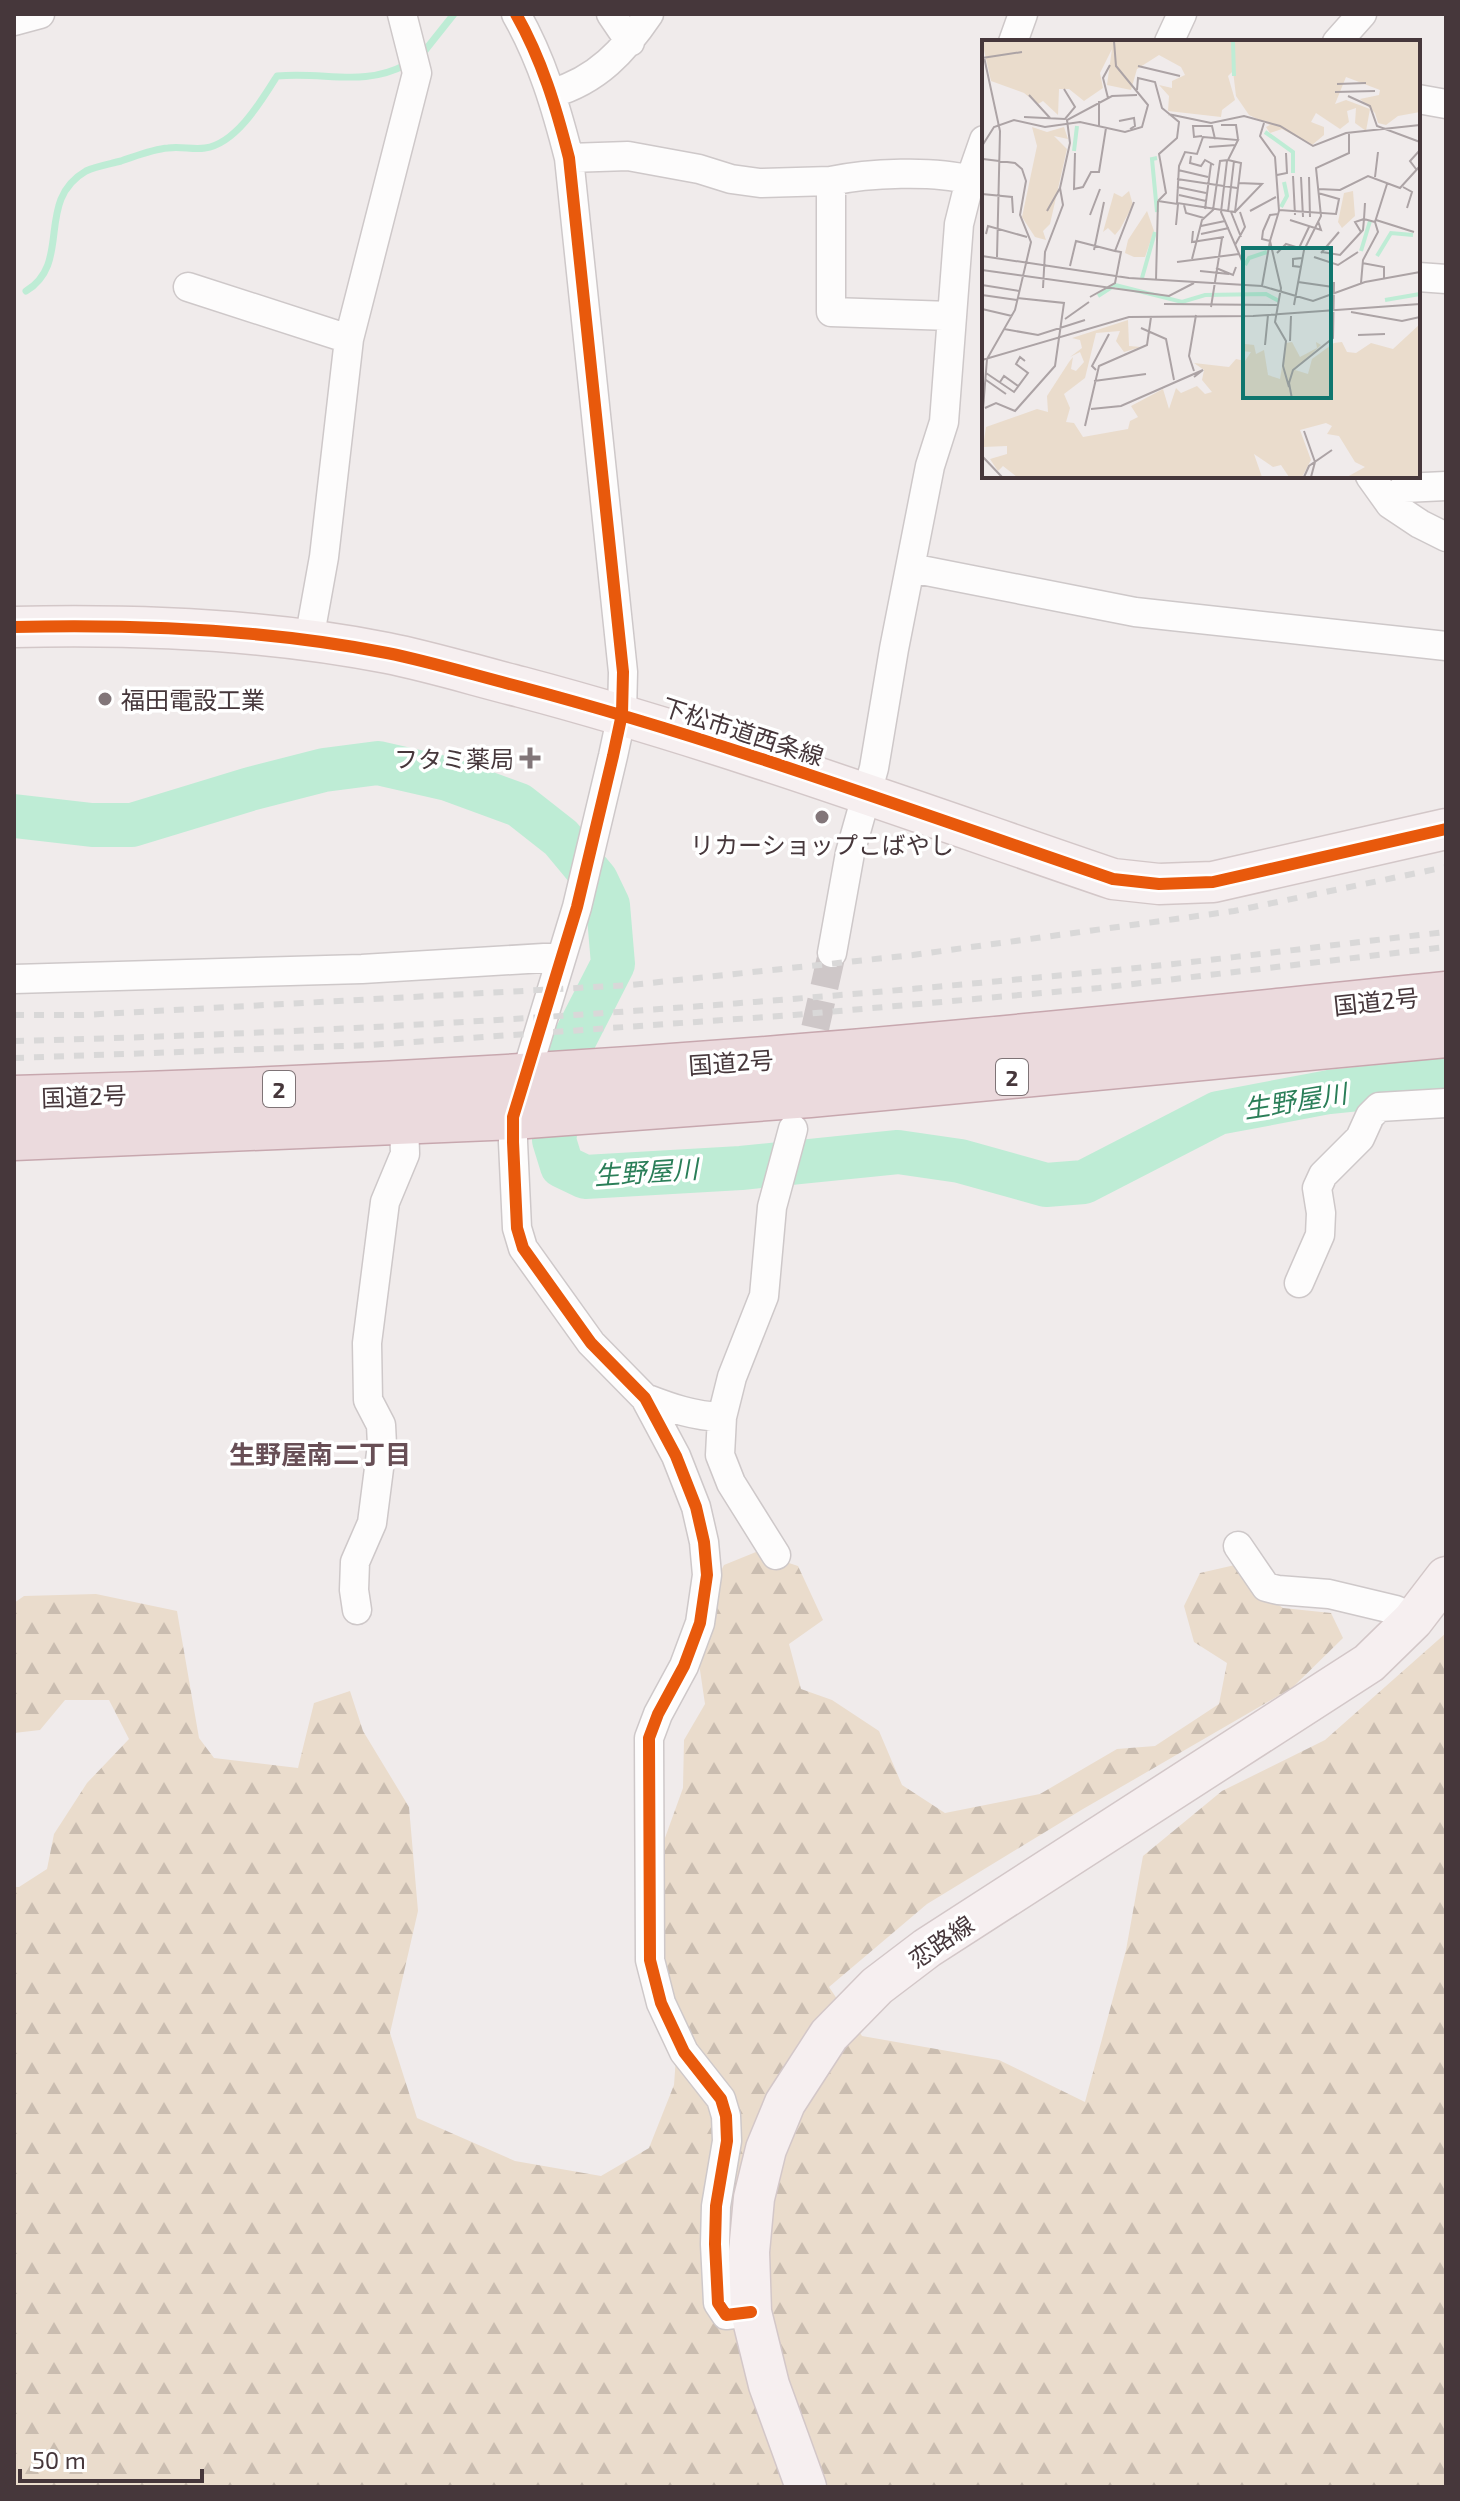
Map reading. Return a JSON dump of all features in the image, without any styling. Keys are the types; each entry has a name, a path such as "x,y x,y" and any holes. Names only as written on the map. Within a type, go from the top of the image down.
{"highway":[{"name":"国道2号","path":"14,1138 404,1121 546,1095 815,1055 1446,994"},
{"name":"国道2号","path":"14,1098 159,1094 841,1092 1446,1035"}],"street":[{"path":"14,21 40,14"},
{"path":"309,640 324,557 349,339 417,73 402,14"},
{"path":"516,14 531,40 553,93 569,158 623,672 622,714 577,907 560,957 546,1095 517,1228 523,1248 591,1343 645,1398 676,1456 696,1507 704,1542 707,1575 700,1623 684,1666 649,1738 650,1960 661,2003 684,2052 721,2099 726,2116 727,2141 715,2218 718,2303 726,2315 751,2312"},
{"path":"611,14 630,42"},
{"path":"553,93 575,87 615,59 649,14"},
{"path":"1014,40 1023,14"},
{"path":"1170,40 1182,14"},
{"path":"1339,40 1362,14"},
{"path":"1420,99 1446,104"},
{"path":"832,953 850,853 874,768 930,466 944,422 959,224 982,148"},
{"path":"569,158 628,156 760,183 831,181 854,176 952,175 970,180"},
{"path":"831,181 831,312 951,316"},
{"path":"1420,277 1446,279"},
{"path":"188,287 349,339"},
{"path":"1371,478 1390,504 1446,537"},
{"path":"1390,504 1404,488 1446,486"},
{"path":"911,568 1135,612 1446,646"},
{"name":"下松市道西条線","path":"14,627 200,630 309,640 388,653 622,714 1113,879 1159,884 1213,882 1446,829"},
{"path":"14,979 362,969 560,957"},
{"path":"1299,1283 1320,1235 1317,1188 1323,1175 1360,1138 1370,1116 1379,1107 1446,1103"},
{"path":"357,1610 355,1562 372,1523 382,1445 381,1425 368,1400 367,1343 385,1202 405,1154 404,1121"},
{"path":"776,1555 731,1483 720,1455 722,1417 732,1377 764,1296 772,1207 786,1152"},
{"path":"645,1398 677,1411 722,1417"},
{"path":"1238,1546 1266,1587 1329,1594 1396,1610 1413,1620"},
{"name":"恋路線","path":"806,2487 769,2385 751,2312 749,2252 754,2198 766,2149 785,2103 829,2035 877,1986 927,1948 1369,1663 1413,1620 1446,1577"}],"green space":[{"path":"756,1552 798,1566 823,1620 789,1644 801,1689 832,1700 879,1731 902,1785 945,1813 1040,1794 1117,1749 1155,1746 1219,1704 1227,1663 1194,1642 1184,1606 1200,1573 1235,1565 1259,1591 1283,1608 1331,1613 1343,1638 1292,1688 927,1904 829,1987 862,2036 999,2060 1085,2102 1126,1950 1143,1856 1222,1791 1325,1740 1446,1633 1446,2487 14,2487 14,1887 47,1869 54,1834 87,1783 129,1739 109,1700 65,1700 40,1730 14,1733 14,1603 24,1596 96,1594 177,1611 199,1738 214,1758 298,1768 314,1703 350,1691 363,1731 409,1807 418,1911 390,2033 417,2118 515,2161 601,2176 649,2148 674,2085 679,2016 655,1917 661,1849 683,1788 684,1740 705,1704 696,1643 713,1586 724,1565"}],"waterway":[{"path":"423,53 454,14"},
{"path":"26,291 40,279 48,265 61,198 70,184 86,171 156,150 216,145 247,120 277,76 359,77 391,71 407,64"},
{"name":"生野屋川","path":"14,816 92,825 132,825 324,770 378,763 448,779 519,805 561,838 596,880 608,905 613,964 569,1050 554,1140 562,1166 585,1177 741,1168 898,1152 960,1161 1046,1185 1084,1182 1218,1113 1329,1092 1446,1080"}],"tunnel":[{"path":"806,1069 832,953"}],"railway":[{"path":"14,1015 83,1015 631,985 913,955 1234,911 1446,867"},
{"path":"14,1041 285,1031 690,1007 1139,968 1446,932"},
{"path":"14,1058 371,1045 794,1015 1099,988 1446,947"}],"cycle path":[{"path":"516,14 547,84 569,158 623,672 622,714 577,907 513,1117 517,1228 523,1248 591,1343 645,1398 676,1456 696,1507 704,1542 707,1575 700,1623 684,1666 649,1738 650,1960 661,2003 684,2052 721,2099 726,2116 727,2141 716,2206 718,2303 726,2315 751,2312"},
{"path":"14,627 107,626 248,633 404,657 670,730 1113,879 1159,884 1213,882 1446,829"}],"place":[{"name":"福田電設工業","path":"105,699"},
{"name":"フタミ薬局","path":"530,758"},
{"name":"リカーショップこばやし","path":"822,817"}],"district":[{"name":"生野屋南二丁目","path":"320,1453"}]}
